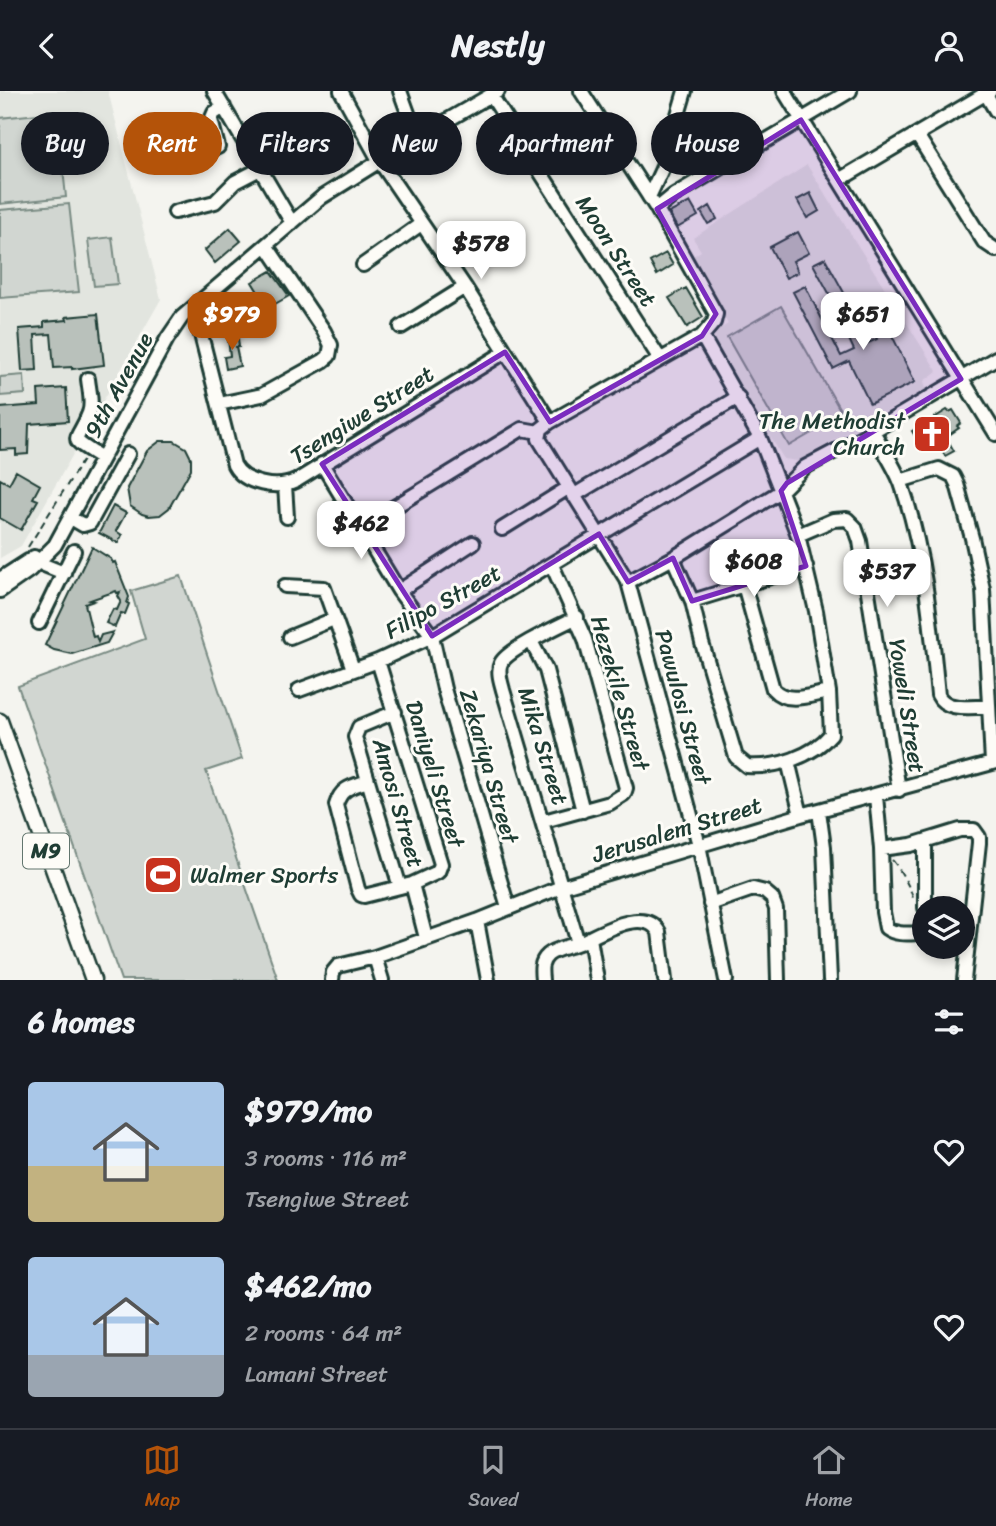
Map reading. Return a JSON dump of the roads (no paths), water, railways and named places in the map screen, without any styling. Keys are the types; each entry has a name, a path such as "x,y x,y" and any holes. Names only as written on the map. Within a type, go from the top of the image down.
{"main road":[{"name":"M9","path":"0,721 93,980"}],"street":[{"path":"214,91 236,129"},
{"path":"341,91 368,140"},
{"path":"400,91 408,112"},
{"path":"471,91 478,103"},
{"path":"360,529 522,429 539,432 550,422 702,336 714,322 716,314 657,209 581,91"},
{"path":"649,197 662,169 685,91"},
{"path":"783,91 996,434"},
{"path":"657,209 674,195 850,91"},
{"path":"839,180 987,92 996,111"},
{"name":"9th Avenue","path":"462,112 495,93"},
{"name":"Moon Street","path":"495,93 660,359"},
{"path":"216,112 223,107"},
{"path":"917,135 984,242 996,250"},
{"name":"9th Avenue","path":"0,591 70,520 167,339 182,317 323,197 368,169"},
{"path":"175,212 215,202 235,182 248,175"},
{"path":"264,175 292,223"},
{"path":"389,175 465,287 550,422"},
{"path":"363,265 421,224"},
{"path":"219,404 270,391 323,361 330,351 331,345 324,331 266,246"},
{"path":"401,327 465,287"},
{"name":"Tsengiwe Street","path":"194,307 234,465 240,474 251,480 285,485 296,481 505,352"},
{"path":"673,558 692,601 705,655 736,757 747,766 788,761 814,750 831,734 829,692 798,535 760,438 702,336"},
{"path":"628,582 673,558 781,491 805,467 873,431 996,358"},
{"path":"88,379 91,411 77,439 80,445 102,458"},
{"path":"502,529 738,397"},
{"path":"873,431 900,481 921,559 929,604 938,695 947,706 989,707"},
{"name":"Pawulosi Street","path":"539,432 543,447 628,582 699,845 726,980"},
{"name":"Filipo Street","path":"299,690 378,661 432,636 760,438"},
{"path":"70,520 83,525 90,523 128,454"},
{"path":"322,464 399,591 432,636"},
{"path":"900,481 939,469 953,476 957,484 983,589 994,762"},
{"path":"285,485 287,517"},
{"name":"Yoweli Street","path":"798,535 833,520 847,519 855,527 860,541 899,790"},
{"path":"399,591 473,543"},
{"path":"39,623 74,551"},
{"path":"34,555 64,573"},
{"name":"9th Avenue","path":"0,579 34,555"},
{"name":"Hezekile Street","path":"544,821 617,800 626,788 592,660 577,617 552,565"},
{"path":"692,601 806,566"},
{"path":"744,585 773,689 778,695 790,698 829,692"},
{"path":"285,586 324,588 353,669"},
{"name":"Mika Street","path":"577,617 506,657 499,670 561,887 597,980"},
{"path":"290,637 334,619"},
{"name":"Zekariya Street","path":"432,636 444,689 508,907"},
{"path":"531,641 546,670 583,811"},
{"name":"Daniyeli Street","path":"368,781 345,788 336,805 358,889 364,896 435,874 441,864 378,661"},
{"name":"Amosi Street","path":"395,712 359,727 356,731 358,750 368,781 406,885"},
{"path":"788,761 801,815"},
{"name":"Jerusalem Street","path":"332,980 333,972 338,966 375,957 477,921 561,887 801,815 994,762"},
{"path":"876,796 886,928 892,932 912,933"},
{"path":"819,811 825,861 830,980"},
{"path":"881,849 925,841 967,829 974,830 979,837 971,896"},
{"path":"920,896 925,841"},
{"path":"406,885 426,938"},
{"path":"710,904 753,889 765,892 772,898 777,922 778,980"},
{"path":"477,921 488,980"},
{"path":"542,980 541,971 546,956 619,925 647,921 656,926 659,932 665,980"},
{"path":"375,957 382,980"},
{"path":"964,959 964,980"}],"place":[{"name":"The Methodist Church","path":"932,434"},
{"name":"Walmer Sports","path":"163,875"}]}
